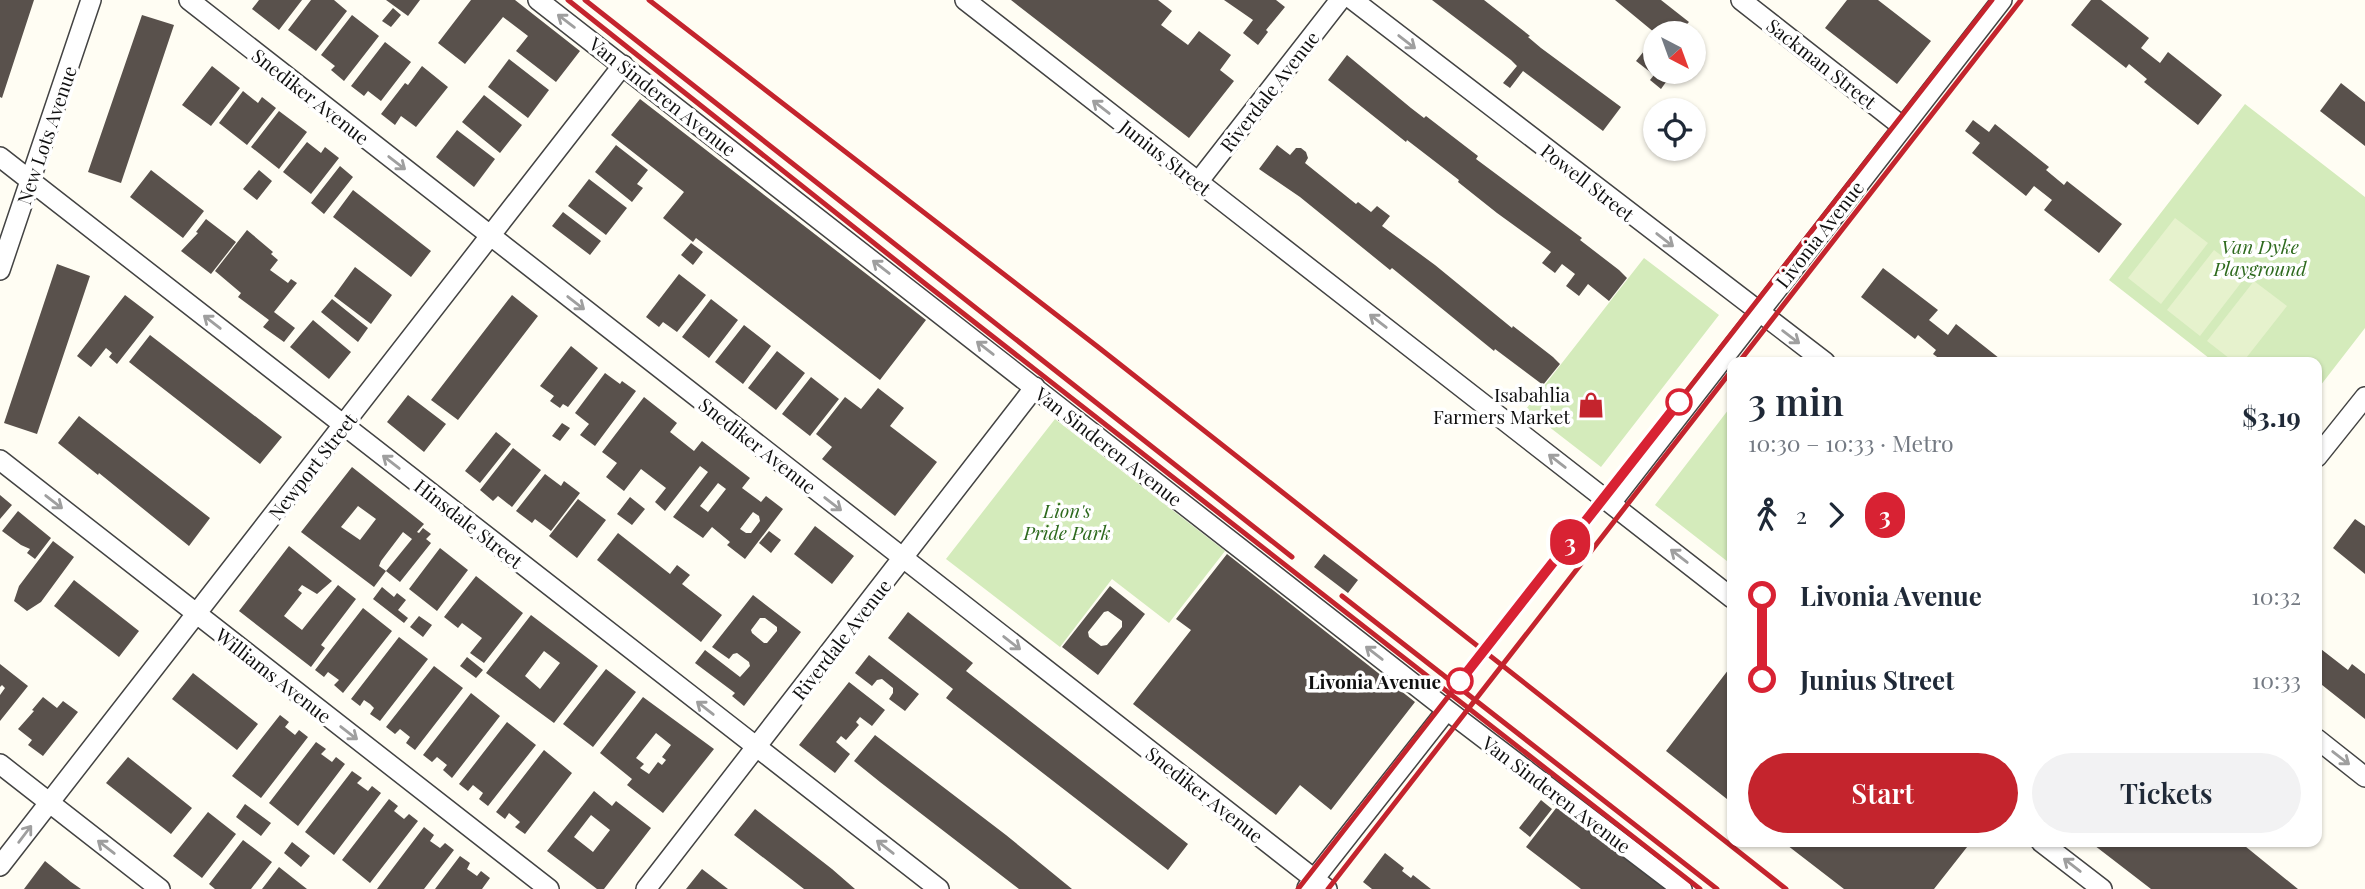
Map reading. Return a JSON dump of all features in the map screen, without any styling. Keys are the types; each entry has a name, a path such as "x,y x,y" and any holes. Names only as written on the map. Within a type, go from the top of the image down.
{"street":[{"name":"New Lots Avenue","path":"0,270 91,0"},
{"name":"Snediker Avenue","path":"189,0 904,559 1316,886"},
{"name":"Van Sinderen Avenue","path":"538,0 1447,710 1682,889"},
{"name":"Junius Street","path":"965,0 1727,594"},
{"name":"Riverdale Avenue","path":"1198,182 1339,0"},
{"name":"Powell Street","path":"1353,0 1818,357"},
{"name":"Sackman Street","path":"1741,0 1903,127"},
{"name":"Livonia Avenue","path":"1611,503 2002,0"},
{"name":"Newport Street","path":"0,866 623,65"},
{"name":"Hinsdale Street","path":"0,157 939,889"},
{"name":"Riverdale Avenue","path":"646,889 1035,387"},
{"path":"2322,451 2365,397"},
{"name":"Williams Avenue","path":"0,460 549,889"},
{"path":"1316,886 1447,710"},
{"path":"2322,743 2365,777"},
{"path":"0,764 160,889"},
{"path":"2047,847 2102,889"}],"green space":[{"name":"Van Dyke Playground","path":"2245,104 2365,197 2365,328 2322,384 2322,357 2208,357 2109,280"},
{"path":"2175,218 2208,243 2161,304 2128,278"},
{"path":"2214,250 2247,275 2200,336 2167,310"},
{"path":"1644,258 1719,315 1601,467 1526,409"},
{"path":"2254,281 2287,306 2247,357 2228,357 2207,341"},
{"path":"1727,411 1727,561 1655,505"},
{"name":"Lion's Pride Park","path":"1055,419 1225,551 1169,623 1112,579 1060,647 946,559"}],"building":[{"path":"0,0 34,0 2,98 0,97"},
{"path":"259,0 302,0 279,30 252,9"},
{"path":"311,0 334,0 347,11 316,51 288,30"},
{"path":"386,0 420,0 408,16"},
{"path":"471,0 515,0 580,51 556,82 516,51 528,36 503,17 465,64 438,43"},
{"path":"1011,0 1158,0 1172,11 1161,25 1188,45 1199,31 1231,55 1220,70 1234,81 1189,138"},
{"path":"1224,0 1276,0 1285,7 1266,30 1268,32 1258,45 1243,33 1253,20"},
{"path":"1432,0 1484,0 1541,48 1621,107 1603,131 1523,71 1510,88 1503,83 1517,66"},
{"path":"1615,0 1661,0 1688,21 1643,21 1643,23"},
{"path":"1847,0 1878,0 1931,41 1897,84 1825,28"},
{"path":"2091,0 2101,0 2149,38 2141,48 2160,63 2168,52 2222,95 2198,125 2144,82 2147,79 2129,64 2126,68 2071,25"},
{"path":"393,8 401,15 391,27 382,21"},
{"path":"142,15 174,25 121,183 88,172"},
{"path":"352,15 379,36 344,81 331,70 335,66 321,55"},
{"path":"385,42 411,62 381,101 368,91 364,96 351,86"},
{"path":"1643,52 1643,66 1636,61"},
{"path":"1347,55 1411,108 1424,118 1426,116 1478,156 1476,159 1582,238 1580,240 1619,270 1627,278 1609,301 1588,284 1579,296 1566,286 1575,274 1562,264 1555,273 1542,263 1551,252 1328,80"},
{"path":"509,59 549,90 528,118 488,87"},
{"path":"212,66 240,88 211,126 182,105"},
{"path":"422,66 448,87 416,127 401,116 395,125 381,114"},
{"path":"2341,83 2365,102 2365,146 2320,111"},
{"path":"243,91 258,103 262,97 276,108 247,145 219,123"},
{"path":"484,95 522,125 500,153 462,122"},
{"path":"640,99 926,320 880,380 696,238 693,242 663,218 684,192 611,135"},
{"path":"279,111 307,132 279,169 251,147"},
{"path":"1973,120 1989,132 1995,124 2049,167 2046,170 2064,185 2067,181 2122,224 2099,253 2044,210 2052,200 2034,186 2026,196 1972,153 1980,143 1965,131"},
{"path":"457,130 495,159 474,187 436,157"},
{"path":"307,142 321,153 325,147 339,158 311,194 283,172"},
{"path":"616,145 648,170 637,184 643,188 632,202 595,172"},
{"path":"1277,145 1290,155 1296,148 1301,148 1308,158 1305,163 1356,204 1358,202 1371,212 1377,206 1390,216 1382,226 1553,357 1560,364 1543,385 1495,349 1494,351 1392,268 1390,270 1300,197 1259,169"},
{"path":"340,166 353,177 324,214 311,203"},
{"path":"151,170 204,211 183,238 130,197"},
{"path":"259,170 272,181 257,200 243,189"},
{"path":"589,179 627,208 606,235 568,206"},
{"path":"353,190 431,251 411,277 333,217"},
{"path":"563,212 601,241 590,255 552,226"},
{"path":"206,219 236,242 211,274 181,251 198,233 196,232"},
{"path":"247,230 273,252 271,254 278,260 270,270 288,283 291,279 297,283 274,312 295,328 284,342 263,327 269,320 238,297 241,293 215,271"},
{"path":"691,243 703,252 693,265 681,255"},
{"path":"57,264 90,276 37,434 4,423"},
{"path":"355,267 392,295 371,324 334,296"},
{"path":"1883,268 1938,310 1929,320 1948,335 1956,324 1998,357 1937,357 1933,354 1936,350 1918,335 1915,339 1861,297"},
{"path":"679,274 706,295 677,332 663,322 659,327 646,317"},
{"path":"125,295 154,317 117,364 109,357 112,353 106,348 91,367 77,356"},
{"path":"512,295 538,316 458,420 431,400"},
{"path":"332,299 368,328 358,342 321,312"},
{"path":"711,299 738,320 709,358 682,337"},
{"path":"313,320 351,352 329,379 290,347"},
{"path":"744,325 771,346 743,384 715,362"},
{"path":"150,335 282,437 260,464 129,362"},
{"path":"571,346 598,368 568,407 563,404 560,408 550,401 554,396 540,386"},
{"path":"777,351 805,373 776,410 748,388"},
{"path":"605,373 636,391 595,446 580,435 589,424 575,413"},
{"path":"811,377 839,399 810,436 782,414"},
{"path":"878,388 904,408 890,426 937,462 895,516 822,459 832,447 816,434 845,397 861,409"},
{"path":"408,395 446,424 424,452 387,422"},
{"path":"644,397 677,423 670,432 694,451 702,441 750,478 742,488 761,502 766,496 783,509 745,559 727,545 730,542 712,527 703,538 673,517 708,472 700,466 665,511 655,502 666,488 641,469 624,491 606,477 617,463 602,452","holes":["718,483 726,489 708,512 700,506","753,512 759,516 760,521 751,533 746,533 740,529"]},
{"path":"79,416 210,518 189,546 58,443"},
{"path":"562,423 570,428 560,441 552,436"},
{"path":"496,432 511,444 480,483 465,471"},
{"path":"513,448 541,470 512,507 498,496 493,501 480,490"},
{"path":"352,467 424,524 417,532 423,528 431,534 426,539 431,543 400,582 386,571 374,587 301,532","holes":["358,506 376,519 360,540 341,527","403,532 412,539 386,571 379,566"]},
{"path":"545,474 561,486 564,481 580,493 551,531 535,519 532,523 516,511"},
{"path":"0,495 12,505 0,519"},
{"path":"630,497 645,509 632,525 617,514"},
{"path":"578,499 606,520 577,558 549,536"},
{"path":"18,511 51,538 35,559 27,553 30,549 2,531"},
{"path":"2355,519 2365,526 2365,574 2333,548"},
{"path":"815,526 854,556 832,584 794,554"},
{"path":"769,531 781,540 771,553 759,543"},
{"path":"618,533 670,574 677,565 690,575 682,584 722,615 701,642 597,560"},
{"path":"53,541 74,557 41,602 27,611 14,601 19,586"},
{"path":"289,546 332,581 317,594 302,585 298,590 302,593 284,616 302,630 338,585 356,599 321,645 325,648 311,667 239,611"},
{"path":"440,548 468,570 437,611 409,589"},
{"path":"1227,554 1415,702 1331,810 1300,785 1276,815 1133,704 1191,630 1176,619"},
{"path":"1324,554 1358,580 1348,593 1314,567"},
{"path":"476,576 523,613 484,663 470,653 482,638 462,623 458,628 444,617"},
{"path":"74,580 139,631 119,657 54,606"},
{"path":"1110,586 1145,614 1098,675 1062,647","holes":["1108,611 1122,621 1122,627 1107,645 1101,646 1089,637 1088,632 1104,612"]},
{"path":"382,587 394,597 397,593 406,600 398,610 408,618 404,623 373,599"},
{"path":"753,595 801,632 744,706 732,696 735,693 695,663 705,650 740,677 750,666 749,662 737,653 729,659 712,647","holes":["760,618 765,618 777,627 777,631 767,643 751,630"]},
{"path":"363,608 392,631 343,693 334,685 339,680 328,672 324,677 315,670"},
{"path":"908,612 973,663 966,671 1188,844 1168,870 946,698 953,689 888,638"},
{"path":"531,615 598,666 554,723 486,673","holes":["544,651 560,663 540,689 525,676"]},
{"path":"419,616 432,625 423,637 410,627"},
{"path":"399,637 428,659 380,721 370,714 374,708 370,704 364,700 360,706 351,699"},
{"path":"2322,650 2348,670 2352,664 2365,674 2365,719 2322,685"},
{"path":"869,655 919,694 905,711 889,699 893,688 882,679 872,686 855,673"},
{"path":"467,657 483,670 476,678 460,666"},
{"path":"0,664 28,686 0,721 0,695 5,688 2,685 0,687"},
{"path":"434,666 463,688 415,750 406,743 410,737 400,729 395,734 386,727"},
{"path":"606,669 636,692 593,747 563,724"},
{"path":"1727,672 1727,799 1666,751"},
{"path":"193,673 258,724 237,750 172,699"},
{"path":"849,682 885,710 872,726 860,717 856,722 859,725 846,740 841,736 836,742 850,754 835,773 799,745"},
{"path":"471,693 500,716 452,778 443,770 447,765 437,757 432,762 423,755"},
{"path":"43,697 57,708 63,701 78,712 43,756 28,745 32,740 18,729"},
{"path":"643,697 714,749 663,813 627,785 632,779 600,753","holes":["656,733 671,745 662,757 666,760 662,765 658,762 649,774 640,768 644,764 636,758"]},
{"path":"280,715 289,722 285,727 295,735 299,730 308,737 261,798 232,776"},
{"path":"507,722 536,745 488,806 479,799 483,793 473,785 468,791 459,784"},
{"path":"875,735 1072,889 1019,889 880,782 854,761"},
{"path":"316,742 326,749 321,754 332,762 336,757 345,764 298,826 269,803"},
{"path":"544,750 572,773 525,834 515,827 520,822 509,813 505,819 496,812"},
{"path":"128,757 192,808 171,834 106,783"},
{"path":"352,771 362,778 357,783 368,791 372,786 381,793 334,855 305,832"},
{"path":"594,791 612,806 616,801 651,828 604,889 597,889 547,851","holes":["591,815 610,830 593,852 574,837"]},
{"path":"389,799 398,806 394,811 404,819 409,814 418,821 370,883 342,860"},
{"path":"1541,800 1552,809 1530,837 1519,828"},
{"path":"1560,803 1670,889 1581,889 1526,847"},
{"path":"245,804 271,823 261,836 236,817"},
{"path":"755,809 855,889 804,889 734,835"},
{"path":"208,812 236,834 202,878 173,856"},
{"path":"424,827 434,835 430,841 440,848 445,843 454,850 424,889 377,889"},
{"path":"243,840 272,862 251,889 215,889 209,884"},
{"path":"292,842 310,856 301,867 284,853"},
{"path":"1789,847 1967,847 1934,889 1844,889"},
{"path":"2096,847 2246,847 2298,889 2151,889"},
{"path":"1385,853 1404,868 1402,871 1411,878 1413,875 1431,889 1372,889 1363,882"},
{"path":"460,856 470,863 467,869 477,876 481,871 490,878 482,889 435,889"},
{"path":"45,861 71,882 81,889 24,889"},
{"path":"279,867 307,889 262,889"},
{"path":"702,869 728,889 686,889"}],"railway":[{"path":"568,0 923,282 1700,889"},
{"path":"585,0 1292,557"},
{"path":"649,0 1098,347 1727,843"},
{"path":"1298,889 1992,0"},
{"path":"1743,357 2021,0"},
{"path":"1328,889 1727,376"},
{"path":"1342,596 1717,889"},
{"path":"1733,847 1786,889"}],"metro line":[{"name":"3","path":"1460,681 1679,402"}],"place":[{"name":"Isabahlia Farmers Market","path":"1591,405"},
{"name":"Livonia Avenue","path":"1460,681"}]}
